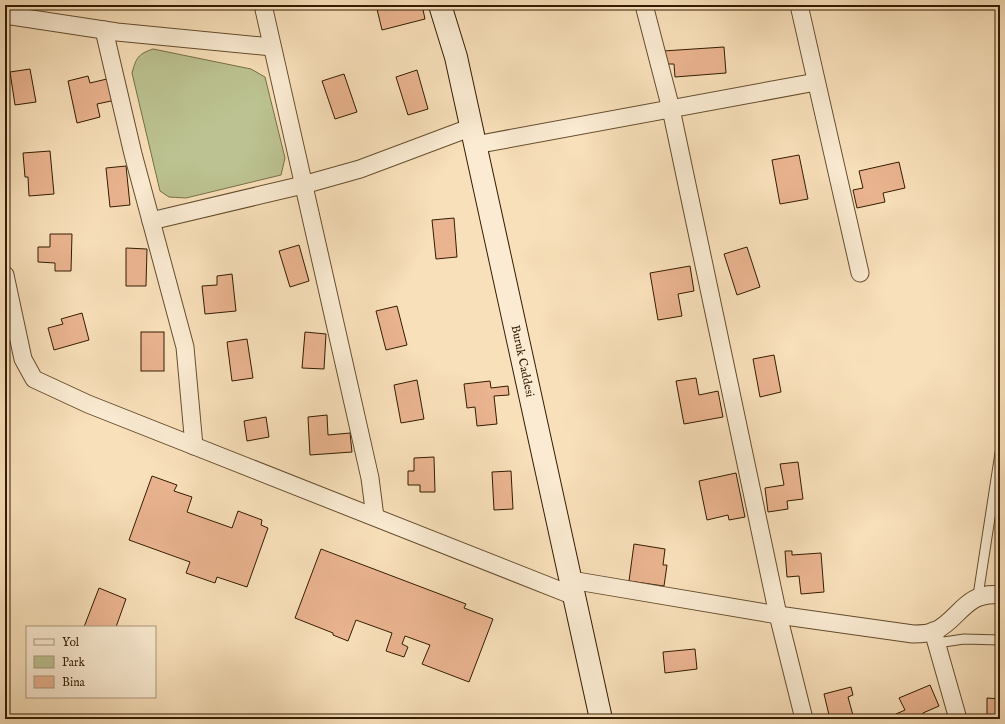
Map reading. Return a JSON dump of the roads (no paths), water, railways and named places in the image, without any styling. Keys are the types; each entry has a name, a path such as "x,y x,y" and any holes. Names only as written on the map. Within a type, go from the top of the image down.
{"main road":[{"name":"Buruk Caddesi","path":"440,5 456,57 474,136 601,719"}],"street":[{"path":"263,5 370,478 375,517"},
{"path":"644,5 671,109 778,615 804,719"},
{"path":"799,5 860,273"},
{"path":"5,15 104,30 272,47"},
{"path":"104,30 132,154 185,347 194,446"},
{"path":"151,221 303,185 474,136 671,109 816,82"},
{"path":"5,275 23,359 34,380 88,404 375,517 572,588 913,634 924,634 935,637"},
{"path":"935,637 943,626 969,602 979,597 1000,595"},
{"path":"935,637 958,719"}],"lane":[{"path":"979,597 1000,454"},
{"path":"935,637 1000,640"}]}
